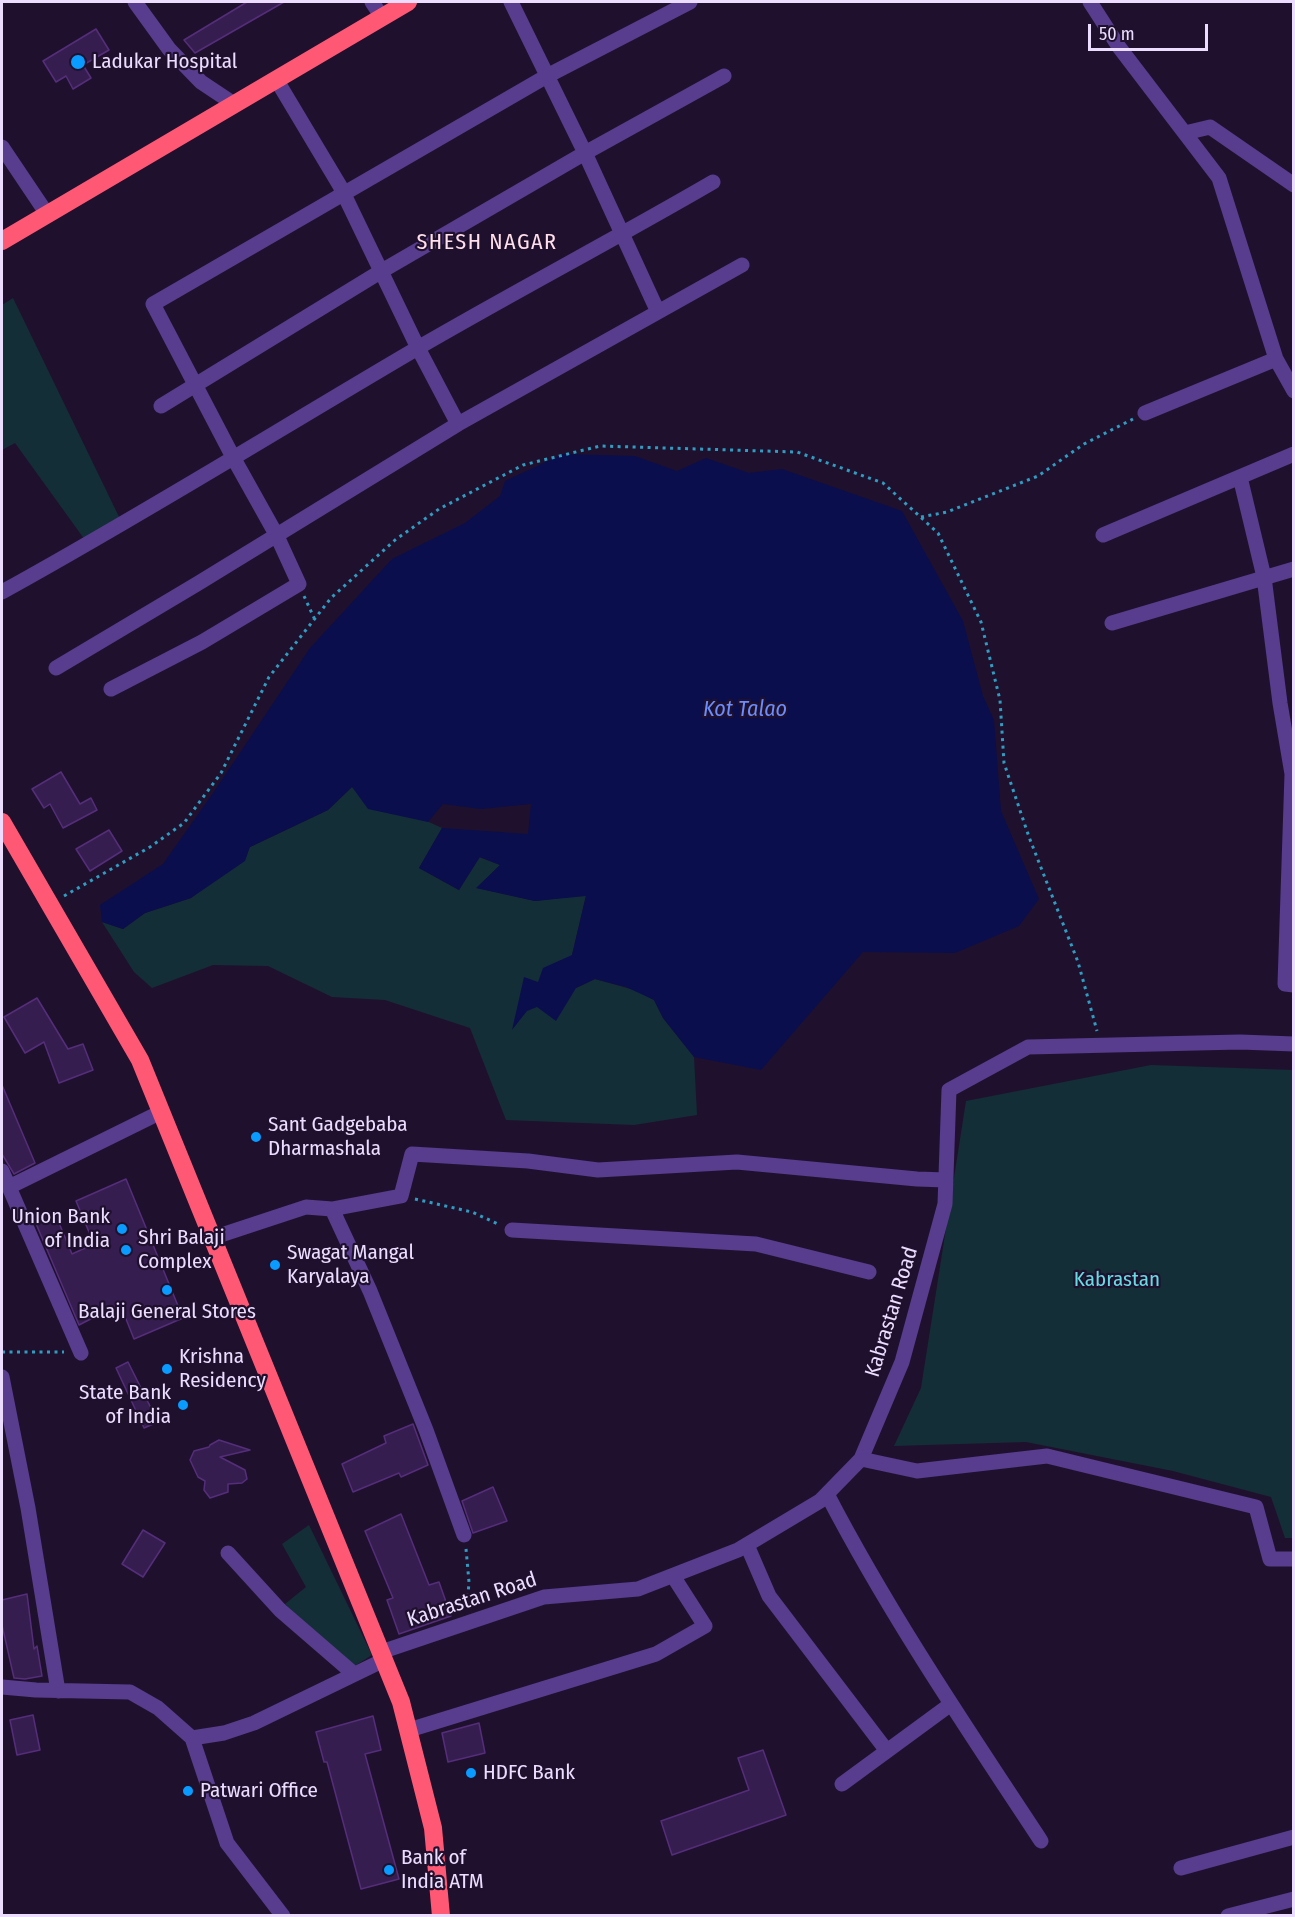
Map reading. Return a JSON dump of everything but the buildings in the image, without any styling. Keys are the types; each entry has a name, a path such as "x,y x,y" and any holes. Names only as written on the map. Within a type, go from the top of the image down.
{"highway":[{"path":"2,241 276,79 377,9 408,2"},
{"path":"2,822 140,1060 401,1702 433,1828 441,1916"}],"street":[{"path":"135,2 169,50 201,82 234,104"},
{"path":"511,2 585,153 621,236 658,312"},
{"path":"111,689 202,642 299,584 277,536 153,304 548,76 690,2"},
{"path":"1090,2 1119,47 1219,178 1276,359 1293,391"},
{"path":"161,405 380,272 585,153 724,76"},
{"path":"276,79 344,194 380,272 458,424"},
{"path":"1185,133 1210,127 1293,185"},
{"path":"2,147 47,214"},
{"path":"2,592 97,540 418,348 621,236 713,182"},
{"path":"56,668 277,536 458,424 742,265"},
{"path":"1145,413 1276,359"},
{"path":"1102,535 1293,454"},
{"path":"1240,477 1264,577 1287,701 1292,774 1285,984 1293,985"},
{"path":"1112,623 1293,569"},
{"path":"1101,1046 1240,1042 1293,1044"},
{"name":"Kabrastan Road","path":"192,1738 224,1734 254,1723 354,1674 382,1656 465,1623 544,1597 638,1589 673,1576 747,1545 820,1501 861,1459 902,1362 945,1204 949,1090 1028,1047 1101,1046"},
{"path":"9,1186 161,1112"},
{"path":"212,1239 306,1207 332,1209 401,1196 412,1154 528,1161 598,1170 737,1162 946,1180"},
{"path":"2,1171 81,1353"},
{"path":"332,1209 370,1290 465,1535"},
{"path":"512,1230 756,1244 869,1272"},
{"path":"2,1377 28,1508 58,1691"},
{"path":"861,1459 917,1471 1047,1456 1256,1507 1270,1559 1293,1559"},
{"path":"827,1494 876,1585 1041,1841"},
{"path":"747,1545 770,1596 887,1751"},
{"path":"228,1553 280,1610 354,1674"},
{"path":"408,1730 656,1653 705,1626 673,1576"},
{"path":"2,1687 58,1691 130,1692 158,1708 192,1738 227,1843 283,1916"},
{"path":"842,1784 951,1704"},
{"path":"1182,1868 1293,1837"},
{"path":"1228,1916 1293,1899"}],"path":[{"path":"921,517 947,512 1038,476 1084,444 1145,413"},
{"path":"49,904 150,847 184,823 221,773 269,677 331,598 395,540 440,509 523,465 600,446 797,453 883,483 938,533 981,622 1000,700 1004,763 1029,837 1078,962 1101,1046"},
{"path":"299,584 315,620"},
{"path":"401,1196 472,1212 512,1230"},
{"path":"2,1352 81,1353"},
{"path":"465,1535 469,1582 465,1623"}],"green space":[{"path":"13,298 121,521 85,540 15,443 2,450 2,305"},
{"path":"352,787 442,828 419,868 459,890 479,857 500,865 477,888 535,901 586,895 572,955 576,988 595,979 638,991 654,1000 663,1018 694,1057 697,1115 634,1125 506,1120 470,1028 385,1000 332,997 268,966 213,965 152,988 134,972 102,922 123,929 145,913 191,898 250,847 328,810"},
{"name":"Kabrastan","path":"1151,1065 1293,1070 1293,1538 1285,1538 1271,1497 1173,1471 1026,1442 894,1446 921,1388 966,1101"},
{"path":"309,1525 372,1655 353,1667 285,1604 306,1587 282,1544"}],"water":[{"name":"Kot Talao","path":"563,454 635,456 677,471 706,458 749,473 782,469 902,511 963,621 983,696 994,720 1001,811 1039,899 1019,926 955,953 863,952 761,1070 694,1057 663,1018 654,1000 626,987 595,979 576,988 556,1021 537,1007 527,1011 512,1030 524,977 538,982 543,968 572,955 586,896 535,901 476,888 500,865 480,857 459,890 419,868 442,828 528,834 531,804 481,809 443,804 428,822 368,809 352,787 328,810 250,847 245,861 191,898 145,913 123,929 102,922 100,905 163,864 310,648 392,559 465,523 500,496 505,481"}],"place":[{"name":"Ladukar Hospital","path":"78,62"},
{"name":"Sant Gadgebaba Dharmashala","path":"256,1137"},
{"name":"Union Bank of India","path":"122,1229"},
{"name":"Shri Balaji Complex","path":"126,1250"},
{"name":"Swagat Mangal Karyalaya","path":"275,1265"},
{"name":"Balaji General Stores","path":"167,1290"},
{"name":"Krishna Residency","path":"167,1369"},
{"name":"State Bank of India","path":"183,1405"},
{"name":"HDFC Bank","path":"471,1773"},
{"name":"Patwari Office","path":"188,1791"},
{"name":"Bank of India ATM","path":"389,1870"}],"district":[{"name":"SHESH NAGAR","path":"487,243"}]}
